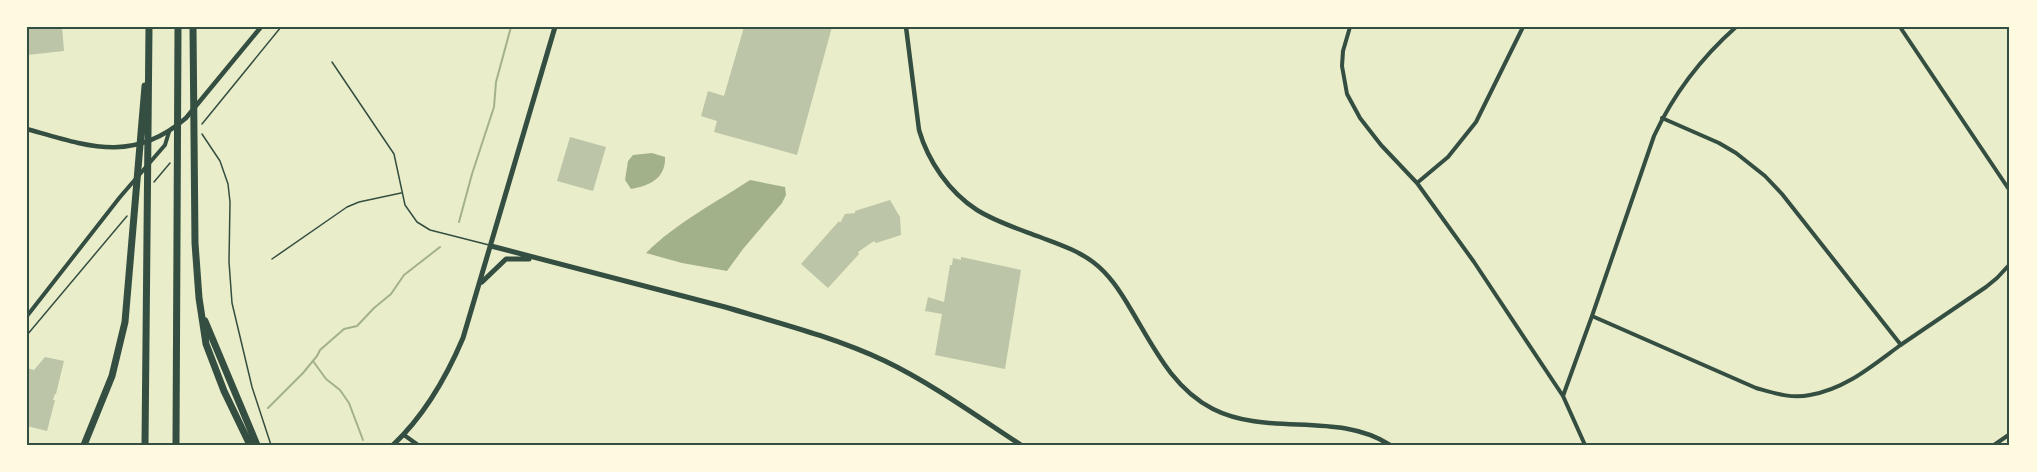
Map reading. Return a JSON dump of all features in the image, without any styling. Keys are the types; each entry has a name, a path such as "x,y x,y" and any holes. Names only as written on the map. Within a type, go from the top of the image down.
{"highway":[{"path":"84,445 105,395 120,349 125,322 146,110 149,27"},
{"path":"176,445 178,27"},
{"path":"193,27 196,269 206,344 229,403 250,445"},
{"path":"145,445 146,110"},
{"path":"202,313 257,445"}],"main road":[{"path":"393,445 425,408 452,364 464,338 555,27"},
{"path":"491,246 750,314 846,345 887,362 952,400 1021,445"},
{"path":"480,284 506,260 543,259"}],"street":[{"path":"27,129 67,140 115,148 146,142 169,132 186,118 261,27"},
{"path":"906,27 919,130 923,142 941,176 966,201 997,220 1071,249 1093,262 1124,297 1169,372 1202,403 1231,416 1250,420 1351,429 1390,445"},
{"path":"1350,27 1343,51 1342,66 1344,82 1354,107 1368,130 1418,183 1474,262 1563,396 1585,445"},
{"path":"1418,183 1448,157 1476,122 1523,27"},
{"path":"1563,396 1646,156 1662,118 1677,93 1702,60 1736,27"},
{"path":"1900,27 2010,191"},
{"path":"1662,118 1719,143 1765,176 1782,194 1901,345"},
{"path":"27,316 120,197 165,146 169,132"},
{"path":"1592,316 1756,388 1792,397 1809,396 1840,386 1863,373 1986,287 2010,264"},
{"path":"1994,445 2010,434"},
{"path":"404,435 418,445"}],"lane":[{"path":"332,62 394,154 402,193 408,209 421,226 491,246"},
{"path":"273,259 347,207 359,202 402,193"}],"path":[{"path":"271,445 252,387 232,303 228,184 215,153 198,128 281,27"},
{"path":"154,183 176,155"},
{"path":"27,335 132,210"}],"shaded area":[{"path":"652,153 665,157 660,176 644,186 631,189 625,180 628,161 633,155"},
{"path":"750,180 785,187 786,195 727,271 682,263 646,253 683,223"}],"building":[{"path":"27,27 62,27 64,51 27,55"},
{"path":"744,27 832,27 797,155 714,132 717,121 701,116 708,91 724,96"},
{"path":"570,137 606,147 593,191 557,181"},
{"path":"890,200 900,217 901,235 876,243 874,241 858,252 859,254 828,288 801,264 839,221 840,223 845,214 855,213 855,211"},
{"path":"961,257 1021,270 1005,369 935,355 942,314 925,311 928,297 944,302 950,265 952,265 953,258 961,260"},
{"path":"45,357 64,361 47,431 27,426 27,368 34,370"}],"waterway":[{"path":"459,222 494,107 496,82 511,27"},
{"path":"268,408 303,373 320,350 344,329 357,326 391,294 404,275 440,247"},
{"path":"313,361 326,379 340,390 349,403 363,440"}]}
